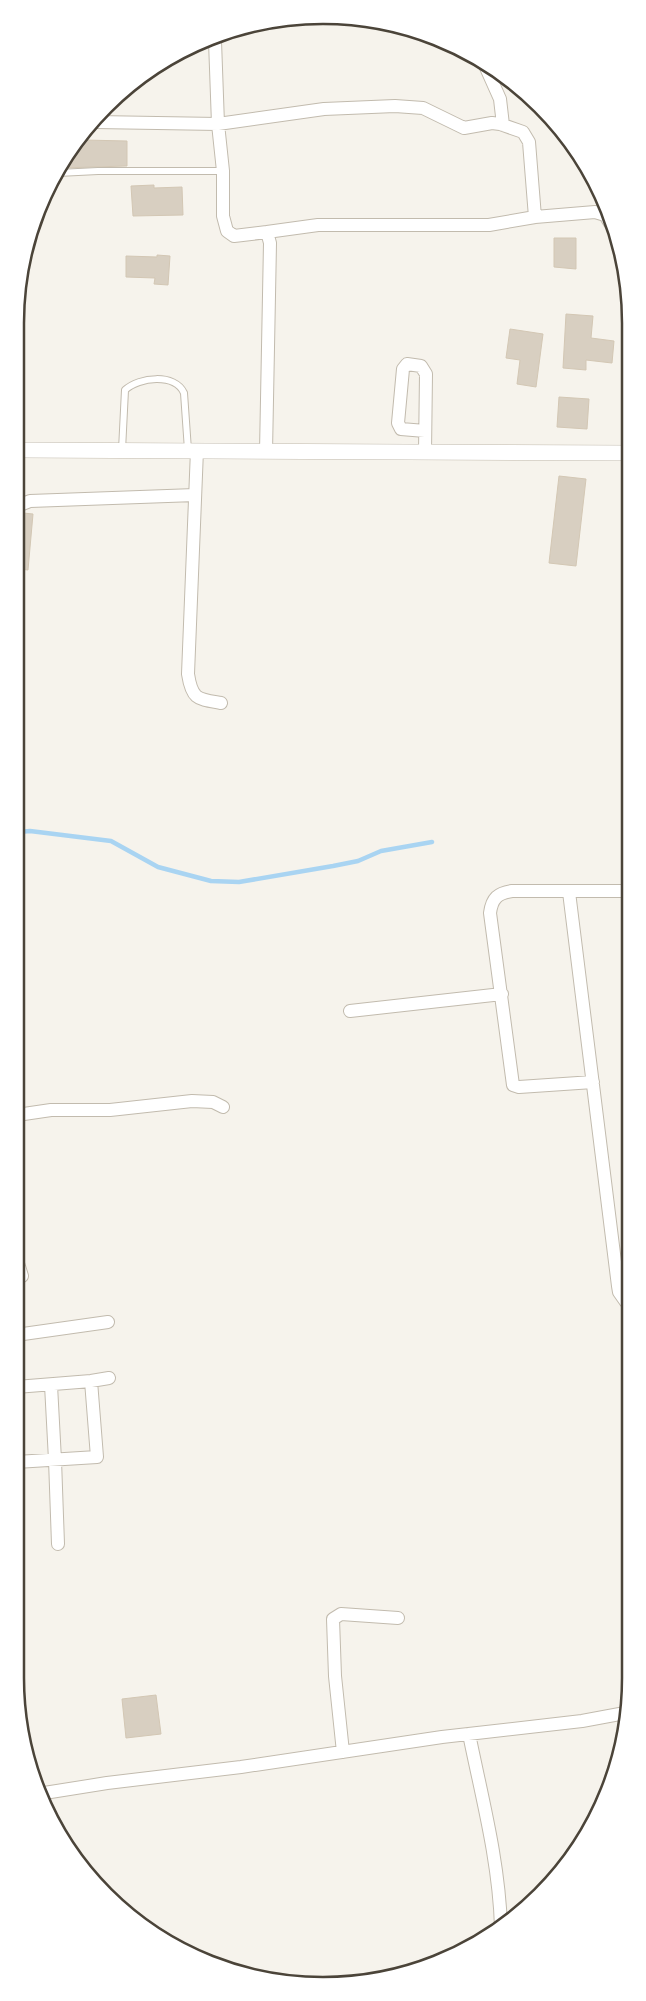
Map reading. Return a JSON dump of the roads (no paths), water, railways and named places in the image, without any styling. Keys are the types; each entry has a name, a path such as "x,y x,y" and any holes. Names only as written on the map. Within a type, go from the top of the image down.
{"street":[{"path":"215,44 218,124 223,171 223,216 229,234 245,236 318,226 490,225 534,217 595,212 601,214"},
{"path":"489,74 500,99 503,125"},
{"path":"101,122 218,124 324,109 415,106 429,110 464,128 492,123 503,125 523,132 529,142 534,217"},
{"path":"266,452 270,271 267,232"},
{"path":"425,432 401,429 398,423 403,368 407,364 421,366 426,374 425,452"},
{"path":"24,450 622,454"},
{"path":"193,450 195,495 188,674 194,696 200,700 221,702"},
{"path":"24,504 195,495"},
{"path":"593,1082 515,1087 511,1082 502,994 490,912 492,902 498,894 512,891 622,891"},
{"path":"569,892 618,1286 622,1296"},
{"path":"350,1011 502,994"},
{"path":"24,1114 52,1110 110,1110 192,1101 213,1102 223,1107"},
{"path":"24,1334 108,1322"},
{"path":"24,1387 109,1378"},
{"path":"24,1462 97,1457 91,1381"},
{"path":"50,1385 58,1544"},
{"path":"343,1752 333,1619 341,1614 398,1618"},
{"path":"47,1793 469,1734 582,1721 620,1714"},
{"path":"469,1734 494,1851 502,1918"}],"lane":[{"path":"64,173 223,171"},
{"path":"122,451 124,390 141,380 173,381 181,386 184,393 193,450"}],"waterway":[{"path":"24,832 111,841 158,867 211,881 239,882 358,861 381,851 432,842"}]}
